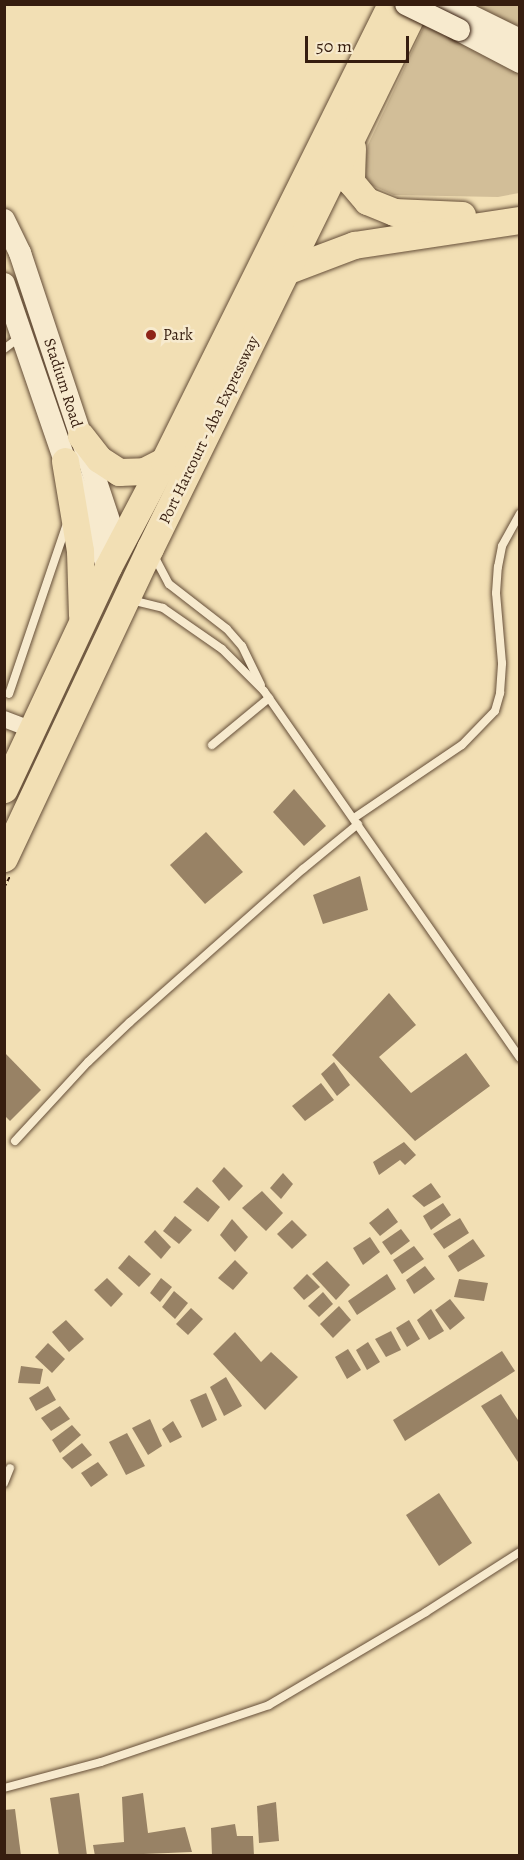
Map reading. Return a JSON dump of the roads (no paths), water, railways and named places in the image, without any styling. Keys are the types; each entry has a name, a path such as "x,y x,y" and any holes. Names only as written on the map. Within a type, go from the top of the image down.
{"highway":[{"name":"Port Harcourt - Aba Expressway","path":"4,789 30,729 113,557 164,461 392,4"},
{"name":"Port Harcourt - Aba Expressway","path":"4,858 150,548 353,139 417,4"},
{"path":"353,139 351,182 362,197 380,207 412,214 458,215 498,213 519,208"},
{"path":"288,270 354,245 519,220"},
{"path":"81,436 99,459 119,472 144,471 164,461"},
{"path":"65,461 80,551 82,621"}],"main road":[{"path":"406,4 457,16 519,40"},
{"path":"457,16 519,63"},
{"name":"Stadium Road","path":"4,220 20,253 81,436 113,557"},
{"name":"Stadium Road","path":"4,284 23,333 65,461 113,557"}],"street":[{"path":"4,719 30,729"}],"lane":[{"path":"4,349 23,333"},
{"path":"9,694 72,507"},
{"path":"15,1141 113,1038 356,821 462,745 495,711 500,693 502,663 496,593 498,567 502,546 519,514"},
{"path":"150,548 169,584 227,629 242,646 267,694 519,1058"},
{"path":"127,599 144,601 163,608 222,649 267,694"},
{"path":"212,745 267,694"},
{"path":"4,1483 10,1468"},
{"path":"4,1788 101,1762 269,1705 426,1612 519,1552"}],"place":[{"name":"Park","path":"151,335"}]}
